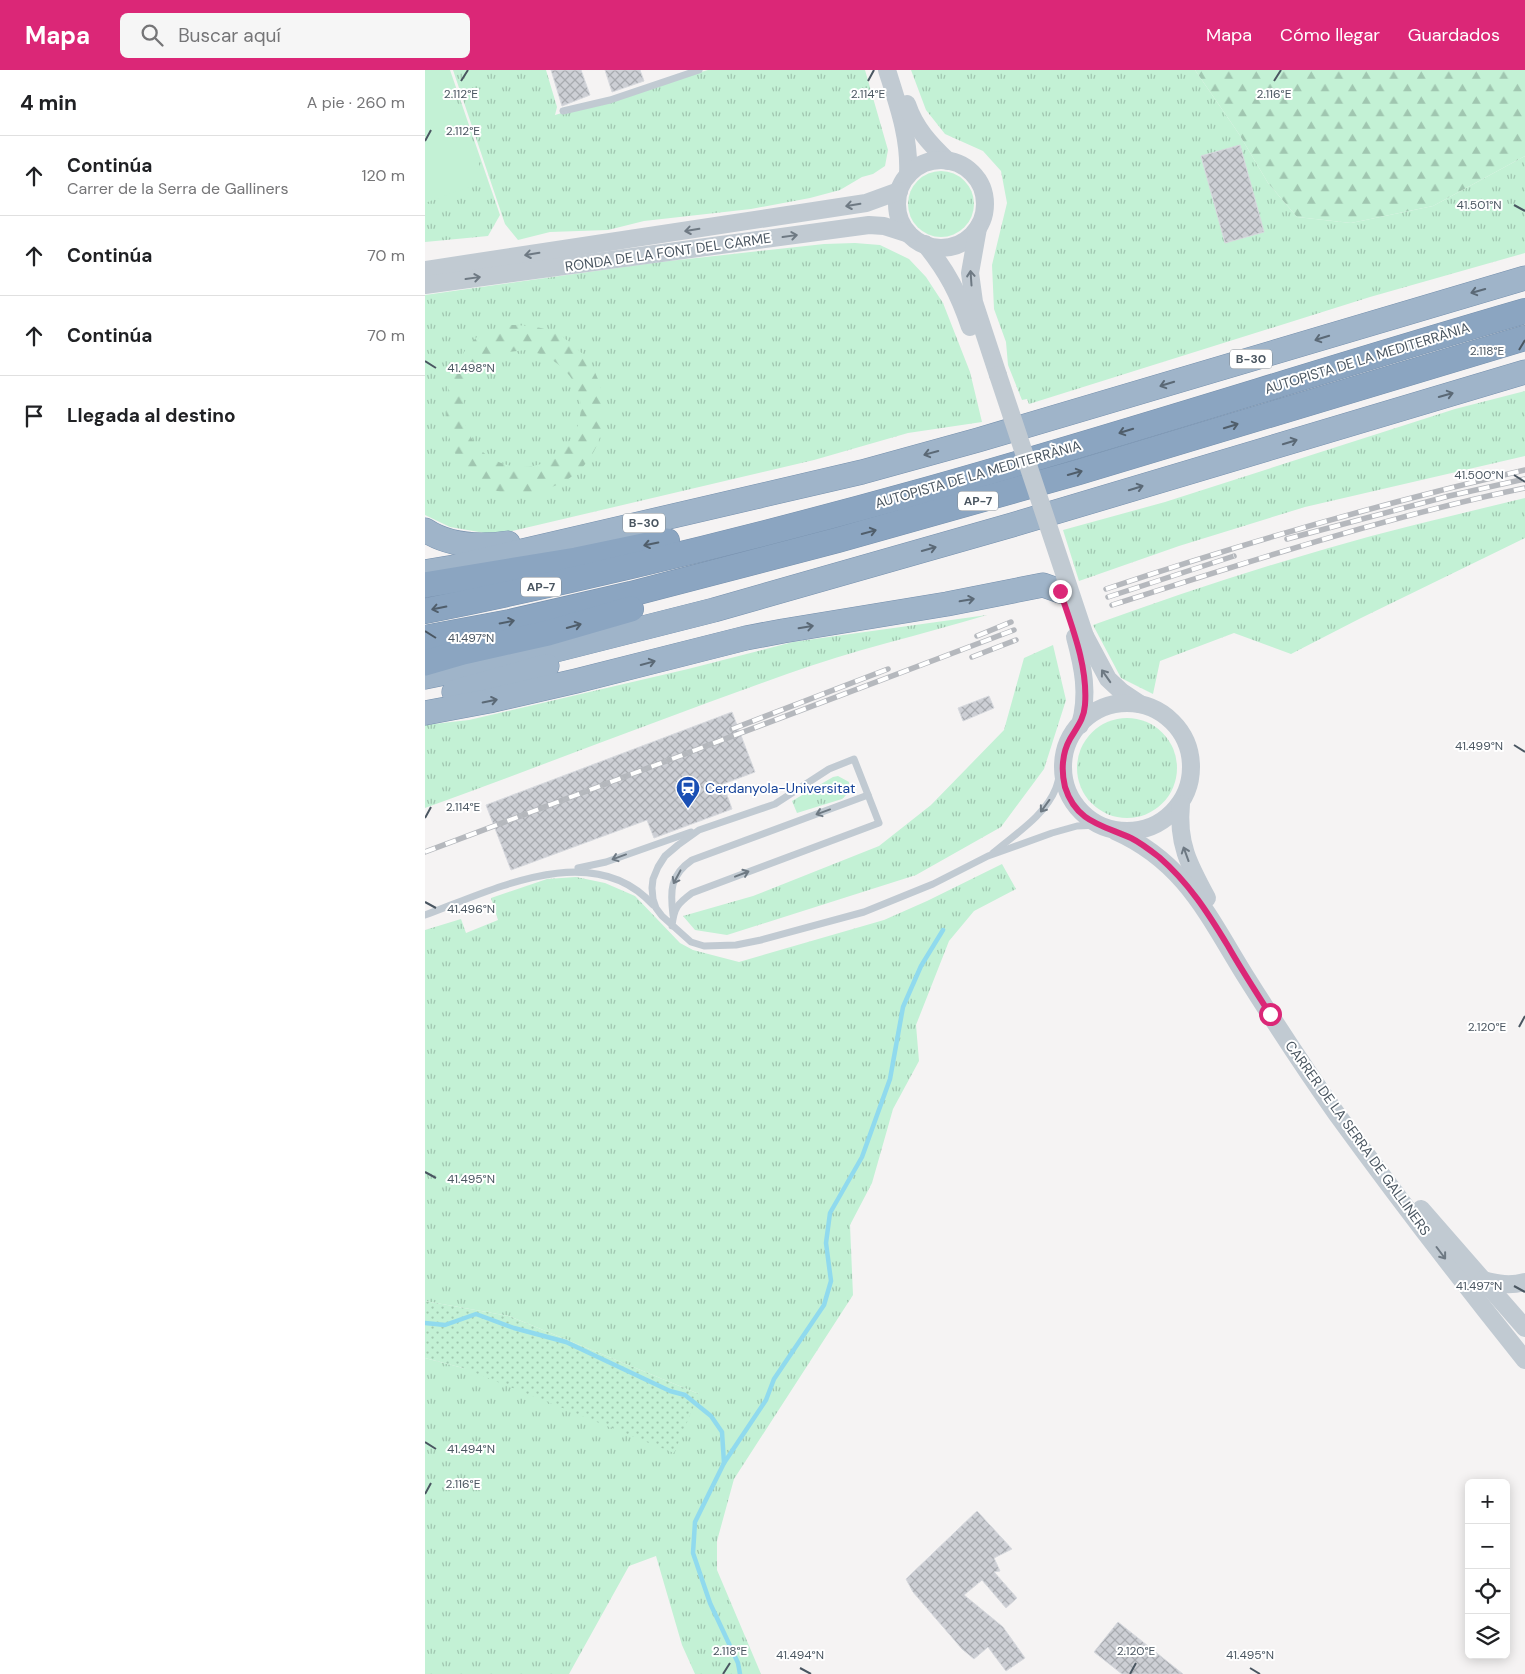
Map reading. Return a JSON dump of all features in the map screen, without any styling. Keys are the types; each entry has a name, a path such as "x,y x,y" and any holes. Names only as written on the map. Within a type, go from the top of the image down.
{"highway":[{"name":"B-30","path":"425,572 454,567 862,472 1525,278"},
{"name":"AUTOPISTA DE LA MEDITERRÀNIA","path":"425,611 611,571 915,493 1525,311"},
{"name":"AUTOPISTA DE LA MEDITERRÀNIA","path":"425,638 510,622 631,594 838,540 1079,472 1525,338"},
{"path":"425,677 544,653 714,610 994,530 1525,372"},
{"path":"425,530 452,542 470,545 498,544 564,531 693,499 824,472 862,472"},
{"path":"425,585 567,562 680,538 803,523"},
{"path":"425,663 463,652 548,633 706,589 838,540"},
{"path":"425,713 489,701 576,681 773,632 957,602 1043,585 1060,591"},
{"path":"425,698 486,684 587,654 714,610"}],"street":[{"path":"887,70 903,120 909,152 908,175"},
{"path":"895,70 912,118 926,140 948,161"},
{"path":"925,244 941,264 952,283 993,377 1080,636 1085,685 1085,707 1080,724 1069,741 1063,761 1064,780 1069,796 1081,813 1107,828 1140,828 1173,811 1181,804 1189,789 1192,768 1185,740 1179,730 1169,720 1152,708 1140,704 1122,692 1108,679 1080,636 1060,591 993,377 974,302 969,273 978,228 985,207 982,189 969,170 948,161 927,163 908,175 899,191 898,200 899,214 909,234 925,244 937,247 954,246 969,238 978,228"},
{"name":"RONDA DE LA FONT DEL CARME","path":"425,270 866,203 899,191"},
{"name":"RONDA DE LA FONT DEL CARME","path":"425,285 869,225 884,226 909,234"},
{"path":"1080,724 1104,708 1119,704 1140,704"},
{"name":"CARRER DE LA SERRA DE GALLINERS","path":"1181,804 1180,833 1191,868 1235,946 1272,1006 1343,1110 1385,1166 1483,1280 1525,1325"},
{"name":"CARRER DE LA SERRA DE GALLINERS","path":"1107,828 1146,847 1175,872 1191,890 1204,907 1308,1073 1387,1182 1525,1360"},
{"path":"1483,1280 1497,1284 1514,1285 1525,1282"},
{"path":"1477,1300 1492,1306 1511,1323 1525,1325"}],"lane":[{"path":"563,111 609,100 699,70"},
{"path":"425,915 520,880 606,862 668,839 775,804 829,769 855,759 879,823 692,893 679,903 673,915 671,926"},
{"path":"989,856 1045,807 1055,788 1063,761"},
{"path":"673,915 671,898 675,877 683,866 692,860 868,795"},
{"path":"567,871 597,874 630,886 640,892 671,926 691,942 704,946 736,945 761,940 872,909 925,887 989,856 1052,833 1077,826 1107,828"},
{"path":"656,908 651,888 658,867 665,856 699,830"}],"green space":[{"path":"425,70 450,70 500,215 488,236 425,242"},
{"path":"425,70 445,70 485,181 425,203"},
{"path":"453,70 546,70 557,107 555,115 708,70 865,70 888,150 885,166 840,190 810,198 751,209 644,221 608,230 550,232 518,240 505,224"},
{"path":"911,70 1195,70 1239,134 1268,183 1297,217 1351,223 1433,206 1525,156 1525,253 1370,297 1029,404 1027,399 1022,400 1008,365 1006,342 994,309 992,265 1007,203 1001,171 983,151 945,134 926,110"},
{"path":"1195,70 1525,70 1525,156 1433,206 1351,223 1297,217 1268,183 1239,134"},
{"path":"934,171 948,171 960,176 969,185 974,197 972,217 965,228 948,237 934,237 922,232 913,223 908,211 908,197 913,185 922,176"},
{"path":"855,243 880,245 909,259 926,277 943,303 970,372 982,422 908,433 814,460 508,532 485,533 450,527 425,515 425,295 660,262 824,244"},
{"path":"510,325 535,327 553,332 562,337 586,357 597,376 602,395 604,414 595,450 584,465 570,478 541,492 530,495 499,492 475,479 458,460 449,435 446,409 451,382 461,357 478,336 490,330","holes":["526,350 548,357 560,366 574,383 580,402 579,421 572,438 559,453 543,463 523,467 501,463 479,449 466,426 464,404 470,382 484,364 504,353"]},
{"path":"1525,391 1525,456 1305,507 1179,546 1079,581 1063,530 1165,502 1455,409"},
{"path":"1525,498 1525,538 1291,654 1234,633 1160,661 1153,694 1121,678 1093,625 1172,597 1332,547"},
{"path":"987,615 812,665 425,808 425,725 469,720 688,669 793,642"},
{"path":"1053,645 1066,700 1044,769 1001,827 916,875 727,935 695,930 683,916 753,896 879,846 931,805 1004,730 1024,658"},
{"path":"1127,718 1146,722 1162,733 1173,749 1177,768 1173,787 1162,803 1146,814 1127,818 1108,814 1092,803 1081,787 1077,768 1081,749 1092,733 1108,722"},
{"path":"838,776 849,782 849,790 842,799 797,813 792,801 833,777"},
{"path":"1002,864 1016,889 974,911 949,941 916,1025 919,1061 893,1109 872,1183 850,1225 853,1295 734,1479 717,1541 717,1570 761,1674 695,1674 682,1645 656,1556 629,1566 569,1674 425,1674 425,1358 463,1368 699,1394 509,1316 425,1301 425,930 461,919 466,933 498,920 491,898 547,879 576,877 605,883 635,896 680,943 693,950 739,962 884,920"},
{"path":"425,1301 509,1316 699,1394 674,1453 463,1368 425,1358"}],"building":[{"path":"551,70 581,70 590,95 562,106"},
{"path":"605,70 640,70 644,81 612,92"},
{"path":"1240,145 1264,232 1225,243 1201,156"},
{"path":"989,696 994,708 963,721 958,708"},
{"path":"732,712 755,772 723,784 732,809 654,838 647,820 511,870 486,805"},
{"path":"977,1511 1012,1549 994,1558 1000,1571 994,1572 1017,1598 1006,1608 982,1580 964,1595 1003,1627 1025,1658 1006,1671 988,1647 974,1659 962,1649 913,1592 906,1579"},
{"path":"1118,1622 1183,1674 1122,1674 1094,1652"}],"waterway":[{"path":"724,1463 766,1400 774,1379 824,1305 831,1281 826,1243 830,1213 862,1157 890,1079 903,1007 921,966 943,930"},
{"path":"425,1323 445,1325 476,1314 514,1328 566,1342 670,1391 685,1395 711,1416 722,1432 724,1463 695,1522 693,1553 710,1603 738,1663 740,1674"}],"railway":[{"path":"1106,589 1314,525 1419,496 1525,470"},
{"path":"1287,539 1449,496 1525,479"},
{"path":"1112,605 1369,526 1525,488"},
{"path":"1108,597 1234,556"},
{"path":"977,636 1011,622"},
{"path":"425,852 1014,630"},
{"path":"972,657 1016,640"},
{"path":"732,729 888,669"}],"place":[{"name":"Cerdanyola-Universitat","path":"688,809"}],"route":[{"path":"1060,591 1081,658 1085,685 1085,707 1080,724 1069,741 1063,761 1065,786 1069,796 1081,813 1089,820 1098,826 1133,839 1146,847 1175,872 1204,907 1270,1014"}]}
